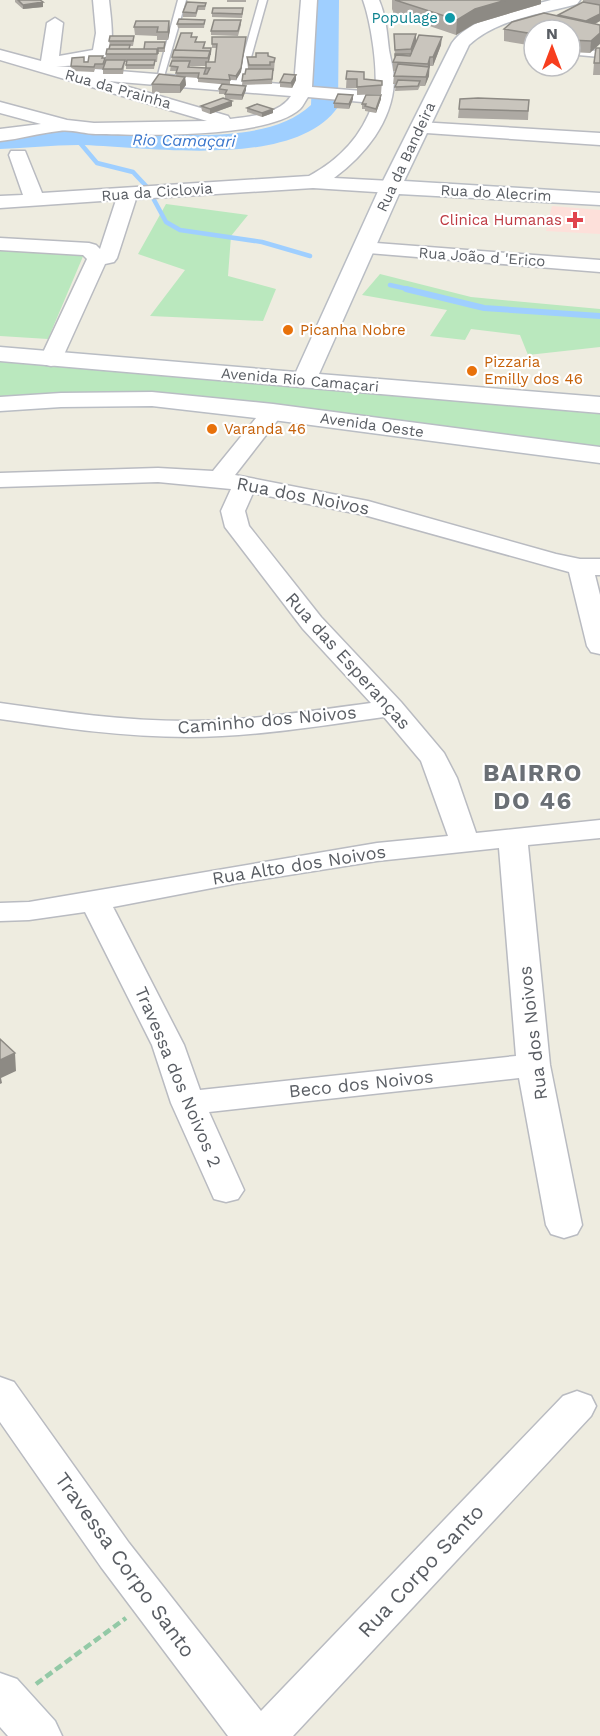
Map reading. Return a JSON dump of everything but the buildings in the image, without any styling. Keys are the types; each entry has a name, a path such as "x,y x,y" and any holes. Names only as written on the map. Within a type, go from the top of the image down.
{"street":[{"path":"51,65 88,58 100,53 104,33 101,0"},
{"path":"0,106 78,128 181,129 252,122 294,105 306,92 309,0"},
{"name":"Rua da Ciclovia","path":"313,182 330,173 353,154 378,116 385,79 377,20 371,0"},
{"name":"Rua da Bandeira","path":"304,380 419,128 466,36 480,28 571,0"},
{"path":"51,65 55,24"},
{"name":"Rua da Prainha","path":"0,55 51,65 235,124"},
{"path":"51,65 159,80 383,98"},
{"path":"0,135 31,132 61,124"},
{"path":"419,128 600,139"},
{"path":"18,155 34,200"},
{"name":"Rua da Ciclovia","path":"0,202 313,182 391,188"},
{"name":"Rua do Alecrim","path":"391,188 600,198"},
{"path":"106,258 128,194"},
{"path":"0,244 89,249 97,259 51,359"},
{"name":"Rua João d 'Erico","path":"363,248 600,266"},
{"name":"Avenida Rio Camaçari","path":"0,354 600,405"},
{"name":"Avenida Oeste","path":"0,404 61,400 152,399 273,412 600,455"},
{"path":"219,479 273,412"},
{"name":"Rua dos Noivos","path":"0,480 158,475 219,479 368,508 471,539 590,567"},
{"name":"Rua das Esperanças","path":"245,485 232,511 237,527 312,623 391,708 434,759 443,777 465,843"},
{"path":"590,567 600,646"},
{"name":"Caminho dos Noivos","path":"0,711 80,721 187,729 310,719 391,708"},
{"name":"Rua Alto dos Noivos","path":"0,912 28,911 95,901 377,852 513,840 600,829"},
{"name":"Rua dos Noivos","path":"513,840 533,1065 564,1225"},
{"name":"Travessa dos Noivos 2","path":"95,901 168,1045 188,1103 226,1190"},
{"name":"Beco dos Noivos","path":"188,1103 533,1065"},
{"name":"Travessa Corpo Santo","path":"0,1392 150,1600 254,1736"},
{"name":"Rua Corpo Santo","path":"265,1736 578,1406"}],"lane":[{"path":"159,80 182,0"},
{"path":"239,86 263,0"},
{"path":"582,53 600,54"}],"path":[{"path":"20,1716 150,1600"}],"shaded area":[{"name":"Clinica Humanas","path":"552,206 600,210 600,234 546,231"}],"green space":[{"path":"166,204 248,215 231,236 228,276 276,289 263,321 150,316 185,270 138,254"},
{"path":"0,250 84,254 48,339 0,336"},
{"path":"380,274 471,297 600,309 600,347 528,355 520,335 471,329 465,340 430,336 447,310 362,295"},
{"path":"0,361 600,414 600,448 164,396 0,399"}],"waterway":[{"name":"Rio Camaçari","path":"0,141 78,137 229,142 286,132 307,122 324,107 327,0"},
{"path":"75,137 97,163 133,172 147,187"},
{"path":"153,198 166,222 180,230 262,242 310,256"},
{"path":"390,285 412,290"},
{"path":"406,289 484,308 600,316"}],"place":[{"name":"Populage","path":"450,18"},
{"name":"Clinica Humanas","path":"575,220"},
{"name":"Picanha Nobre","path":"288,330"},
{"name":"Pizzaria Emilly dos 46","path":"472,371"},
{"name":"Varanda 46","path":"212,429"}],"district":[{"name":"BAIRRO DO 46","path":"533,787"}]}
